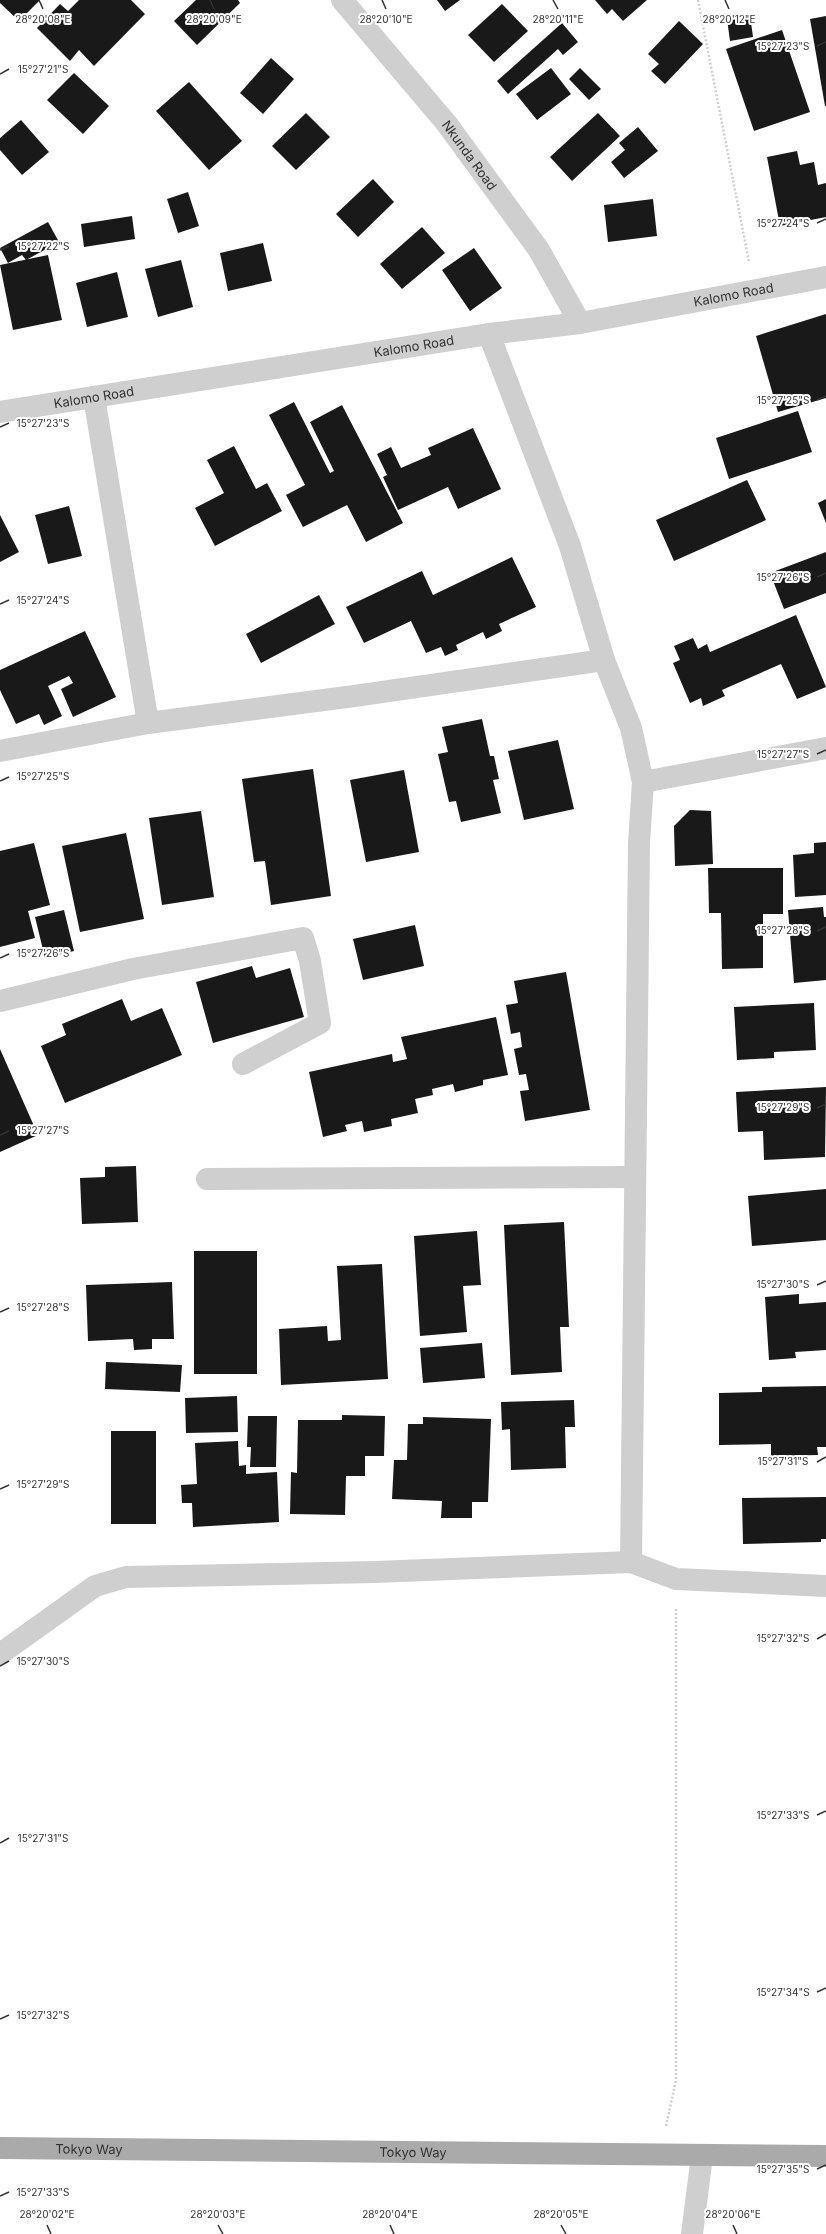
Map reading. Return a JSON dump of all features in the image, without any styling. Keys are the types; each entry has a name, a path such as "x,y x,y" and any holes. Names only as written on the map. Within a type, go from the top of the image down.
{"main road":[{"name":"Tokyo Way","path":"0,2148 660,2156 826,2156"}],"street":[{"name":"Nkunda Road","path":"342,0 447,124 539,250 580,323"},
{"name":"Kalomo Road","path":"0,412 489,334 580,323 826,277"},
{"path":"489,334 570,546 604,660 631,728 643,782 639,843 634,1177 631,1562"},
{"path":"94,397 148,723"},
{"path":"0,751 148,723 347,698 604,660"},
{"path":"643,782 826,748"},
{"path":"0,1001 133,969 303,938 310,961 320,1023 243,1064"},
{"path":"207,1179 634,1177"},
{"path":"0,1654 95,1586 126,1577 375,1572 631,1562 676,1580 826,1586"},
{"path":"692,2234 702,2156"}],"path":[{"path":"698,0 755,290"},
{"path":"660,2156 676,2080 676,1580"}],"building":[{"path":"0,0 40,0 19,21 0,3"},
{"path":"79,0 131,0 145,14 94,66 79,50 70,61 37,28 60,4 68,11"},
{"path":"196,0 238,0 240,3 197,45 174,21"},
{"path":"437,0 460,0 445,11"},
{"path":"595,0 647,0 623,21 612,9 607,14"},
{"path":"502,4 528,31 494,62 468,35"},
{"path":"750,15 753,37 730,41 727,19"},
{"path":"826,16 826,106 825,106 810,19"},
{"path":"679,21 703,44 665,84 651,71 659,64 648,54"},
{"path":"562,23 578,42 563,55 558,49 508,94 497,81"},
{"path":"782,30 810,112 754,131 726,49"},
{"path":"271,58 294,79 263,114 240,93"},
{"path":"551,68 571,94 537,120 516,94"},
{"path":"580,68 601,89 589,100 569,79"},
{"path":"74,73 109,106 83,134 47,100"},
{"path":"189,82 242,141 209,170 156,111"},
{"path":"306,113 330,137 296,170 272,146"},
{"path":"598,113 620,136 572,181 550,157"},
{"path":"21,120 49,152 22,175 0,150 0,138"},
{"path":"638,127 658,151 624,178 611,162 625,150 619,143"},
{"path":"797,151 800,165 814,162 818,185 826,183 826,217 780,226 767,157"},
{"path":"373,179 394,202 358,237 336,214"},
{"path":"188,192 199,226 178,233 167,199"},
{"path":"653,199 657,236 608,242 604,205"},
{"path":"132,216 135,239 84,247 81,224"},
{"path":"48,222 59,242 26,260 22,255 8,263 0,248"},
{"path":"422,227 445,253 402,289 380,264"},
{"path":"263,243 272,281 228,291 220,253"},
{"path":"474,248 502,288 470,311 442,270"},
{"path":"48,255 62,320 13,330 0,265"},
{"path":"181,260 193,307 158,317 145,269"},
{"path":"117,272 128,317 87,327 76,283"},
{"path":"826,314 826,398 778,412 756,336"},
{"path":"294,402 330,473 334,471 310,422 342,405 403,523 366,542 347,505 303,527 286,495 305,485 269,415"},
{"path":"798,411 812,452 729,479 716,438"},
{"path":"473,428 501,489 458,509 448,487 398,510 383,477 387,475 377,454 391,447 401,468 431,455 428,448"},
{"path":"234,446 256,489 267,483 282,511 215,546 195,508 224,493 207,460"},
{"path":"747,480 766,520 674,561 656,520"},
{"path":"826,499 826,523 818,503"},
{"path":"69,506 82,556 48,564 35,515"},
{"path":"0,515 19,552 0,562"},
{"path":"826,552 826,593 784,609 770,573"},
{"path":"512,557 536,607 499,624 502,631 486,639 483,632 456,645 458,650 445,656 441,647 426,653 411,621 364,643 346,607 422,571 433,595"},
{"path":"319,595 335,624 261,663 246,634"},
{"path":"796,615 826,687 797,699 781,664 722,690 725,696 703,706 701,698 690,703 673,663 680,660 674,646 693,638 698,649 707,644 710,652"},
{"path":"85,631 116,697 73,717 61,689 73,683 69,676 48,686 62,716 44,725 39,714 16,724 0,690 0,670"},
{"path":"482,719 490,756 494,756 499,779 493,780 501,813 461,822 456,801 449,802 438,754 448,752 442,727"},
{"path":"558,740 574,809 524,820 508,751"},
{"path":"313,769 331,896 271,905 265,861 254,862 242,779"},
{"path":"404,770 419,852 366,862 350,780"},
{"path":"690,810 711,811 713,864 675,866 674,826"},
{"path":"201,811 214,897 162,905 149,818"},
{"path":"126,833 144,919 80,932 62,846"},
{"path":"826,842 826,895 795,897 793,855 814,853 814,843"},
{"path":"34,843 50,905 28,911 35,938 0,947 0,851"},
{"path":"708,868 783,868 783,914 763,914 763,968 722,969 721,913 709,913"},
{"path":"823,907 824,917 826,917 826,980 794,983 788,910"},
{"path":"64,910 74,951 45,958 35,917"},
{"path":"415,925 424,966 363,980 353,939"},
{"path":"252,966 256,978 290,968 304,1017 213,1043 196,982"},
{"path":"566,972 590,1110 525,1121 520,1091 529,1090 526,1074 519,1075 514,1049 522,1047 520,1032 511,1034 506,1005 518,1003 514,981"},
{"path":"122,999 131,1021 162,1008 182,1055 65,1103 41,1046 66,1035 62,1024"},
{"path":"814,1003 816,1050 774,1052 774,1058 737,1060 734,1007"},
{"path":"496,1017 508,1075 483,1080 483,1085 455,1092 453,1084 432,1089 433,1095 415,1099 418,1113 391,1119 392,1126 364,1132 362,1121 345,1125 347,1131 323,1137 309,1072 392,1054 393,1062 407,1059 401,1037"},
{"path":"0,1049 38,1135 0,1152"},
{"path":"826,1087 825,1157 764,1160 763,1131 738,1132 736,1092"},
{"path":"136,1166 138,1222 82,1224 80,1178 105,1177 105,1167"},
{"path":"826,1189 826,1240 752,1246 748,1196"},
{"path":"564,1222 569,1327 560,1327 562,1372 511,1375 504,1225"},
{"path":"477,1231 481,1285 463,1286 467,1332 420,1336 414,1236"},
{"path":"194,1251 257,1251 257,1374 194,1374"},
{"path":"382,1264 388,1379 281,1385 279,1329 327,1326 328,1341 341,1340 337,1266"},
{"path":"172,1282 174,1339 152,1339 152,1349 134,1350 133,1339 88,1341 86,1285"},
{"path":"799,1294 799,1304 826,1302 826,1350 795,1352 796,1358 769,1360 765,1297"},
{"path":"482,1343 485,1378 423,1383 420,1348"},
{"path":"106,1362 182,1365 180,1392 105,1389"},
{"path":"826,1386 826,1447 817,1447 818,1455 771,1456 771,1444 719,1445 719,1393 762,1392 762,1387"},
{"path":"237,1396 238,1432 186,1433 185,1398"},
{"path":"574,1400 575,1427 565,1427 566,1468 511,1470 510,1429 502,1430 501,1402"},
{"path":"342,1415 385,1416 384,1456 365,1456 365,1476 346,1476 345,1515 290,1514 291,1472 297,1473 298,1420 342,1420"},
{"path":"248,1416 277,1416 276,1467 250,1467 251,1447 247,1447"},
{"path":"423,1417 491,1419 488,1502 472,1502 472,1518 441,1518 442,1501 392,1499 394,1460 407,1460 408,1424 423,1424"},
{"path":"111,1431 156,1431 156,1524 111,1524"},
{"path":"238,1441 239,1466 246,1465 246,1474 277,1472 279,1522 193,1527 192,1503 182,1503 181,1485 197,1484 195,1443"},
{"path":"826,1497 826,1539 821,1539 821,1542 743,1544 742,1498"}]}
